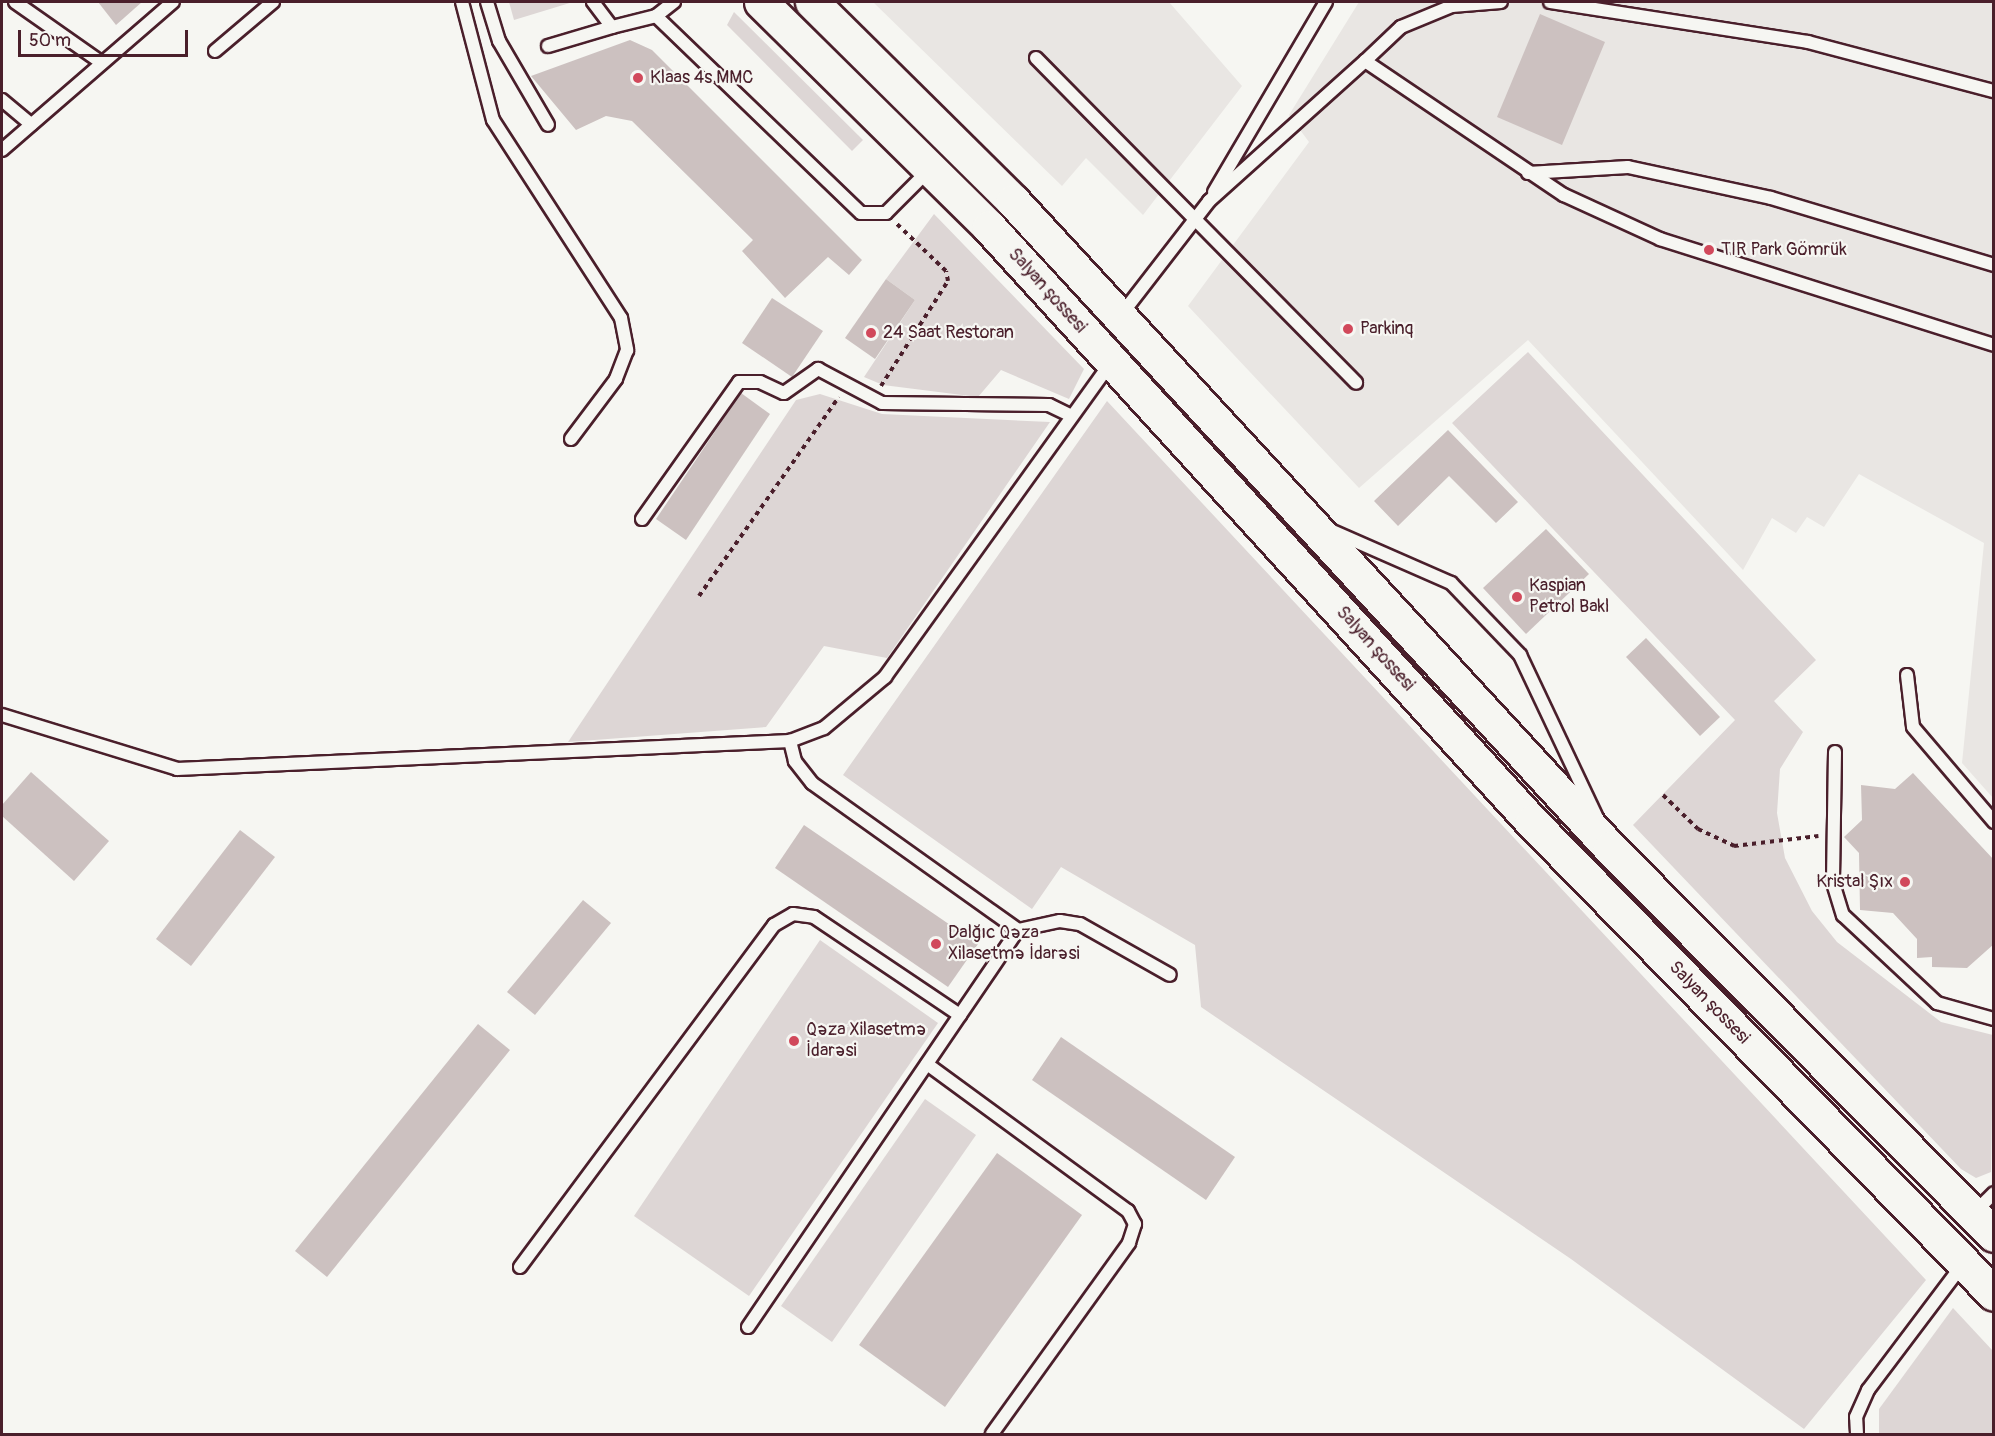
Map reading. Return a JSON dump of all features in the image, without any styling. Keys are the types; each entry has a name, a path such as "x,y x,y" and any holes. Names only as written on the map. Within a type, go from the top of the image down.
{"highway":[{"name":"Salyan şossesi","path":"761,2 930,168 1112,361 1532,822 1994,1293"},
{"path":"812,2 849,37"},
{"path":"819,2 849,37"},
{"name":"Salyan şossesi","path":"849,37 1120,316 1610,848 1987,1214"}],"lane":[{"path":"15,2 102,63"},
{"path":"2,150 173,2"},
{"path":"215,51 273,2"},
{"path":"462,2 493,120 621,318 627,350 616,379 571,439"},
{"path":"487,2 503,49 548,125"},
{"path":"593,2 612,27"},
{"path":"548,46 656,16 674,2"},
{"path":"1120,316 1209,201 1326,2"},
{"path":"1209,201 1401,27 1452,6 1501,2"},
{"path":"1550,2 1808,42 1994,91"},
{"path":"656,16 848,203 872,217 886,213 930,168"},
{"path":"1036,58 1356,383"},
{"path":"1365,61 1528,173 1660,239 1994,345"},
{"path":"2,100 31,124"},
{"path":"1528,173 1628,167 1771,198 1994,265"},
{"path":"2,716 177,769 790,741 824,728 885,677 1112,361"},
{"path":"642,519 739,381 760,382 784,393 818,369 873,399 897,405 1049,405 1072,416"},
{"path":"1308,522 1451,583 1520,655 1610,848"},
{"path":"1907,675 1913,727 1994,822"},
{"path":"790,741 795,761 812,783 1018,930"},
{"path":"1835,752 1833,883 1843,915 1937,1003 1994,1019"},
{"path":"520,1267 774,925 793,914 814,917 960,1015"},
{"path":"748,1327 1018,930 1060,921 1080,924 1170,975"},
{"path":"927,1064 1128,1211 1135,1224 1129,1243 992,1434"},
{"path":"1857,1434 1856,1417 1868,1390 1964,1264"}],"path":[{"path":"873,399 948,281 946,272 886,213"},
{"path":"699,596 848,384"},
{"path":"1663,795 1698,829 1734,846 1834,834"}],"shaded area":[{"path":"509,2 573,2 514,20"},
{"path":"873,2 1169,2 1242,86 1143,215 1086,158 1062,186"},
{"path":"1359,2 1993,2 1993,798 1962,763 1984,543 1859,474 1824,527 1807,517 1796,533 1772,518 1743,570 1528,340 1359,488 1188,306 1309,142 1289,115"},
{"path":"734,12 863,140 852,151 727,25"},
{"path":"934,214 1084,369 1069,399 1001,370 978,397 883,385 864,377 915,300 886,279"},
{"path":"1528,352 1816,660 1774,701 1803,732 1780,769 1777,813 1785,858 1812,911 1837,942 1941,1022 1993,1035 1991,1172 1976,1178 1961,1169 1633,825 1735,720 1452,423"},
{"path":"820,394 882,414 1050,422 887,658 824,646 766,727 568,742 796,400"},
{"path":"1107,401 1926,1280 1804,1429 1571,1259 1201,1007 1195,945 1061,867 1032,909 843,775"},
{"path":"820,940 938,1023 749,1296 634,1216"},
{"path":"925,1099 976,1135 832,1342 781,1306"},
{"path":"1953,1308 1993,1351 1993,1434 1879,1434 1879,1409"}],"building":[{"path":"98,2 142,2 116,25"},
{"path":"1540,14 1605,42 1562,145 1497,117"},
{"path":"630,40 652,50 862,260 849,275 828,257 785,298 742,251 753,240 632,121 606,116 576,130 531,76"},
{"path":"886,279 915,300 875,359 845,338"},
{"path":"772,298 823,331 792,377 742,343"},
{"path":"741,393 770,414 686,540 656,519"},
{"path":"1448,430 1518,502 1496,523 1449,476 1398,526 1374,501"},
{"path":"1546,529 1589,574 1526,634 1483,588"},
{"path":"1646,638 1720,717 1700,736 1626,657"},
{"path":"31,772 109,841 74,881 2,816 2,805"},
{"path":"1913,773 1994,860 1994,944 1967,968 1932,967 1932,957 1917,958 1917,939 1893,913 1860,910 1859,853 1844,837 1862,820 1861,785 1895,789"},
{"path":"804,825 978,944 948,987 775,868"},
{"path":"240,830 275,857 191,966 156,939"},
{"path":"583,900 611,923 535,1015 507,992"},
{"path":"478,1024 510,1050 327,1277 295,1251"},
{"path":"1061,1037 1235,1157 1206,1200 1032,1080"},
{"path":"997,1153 1082,1215 945,1407 859,1345"}],"place":[{"name":"Klaas 4s MMC","path":"638,78"},
{"name":"TIR Park Gömrük","path":"1709,250"},
{"name":"Parkinq","path":"1348,329"},
{"name":"24 Saat Restoran","path":"871,333"},
{"name":"Kaspian Petrol Bakl","path":"1517,597"},
{"name":"Kristal Şıx","path":"1905,882"},
{"name":"Dalğıc Qəza Xilasetmə İdarəsi","path":"936,944"},
{"name":"Qəza Xilasetmə İdarəsi","path":"794,1041"}]}
